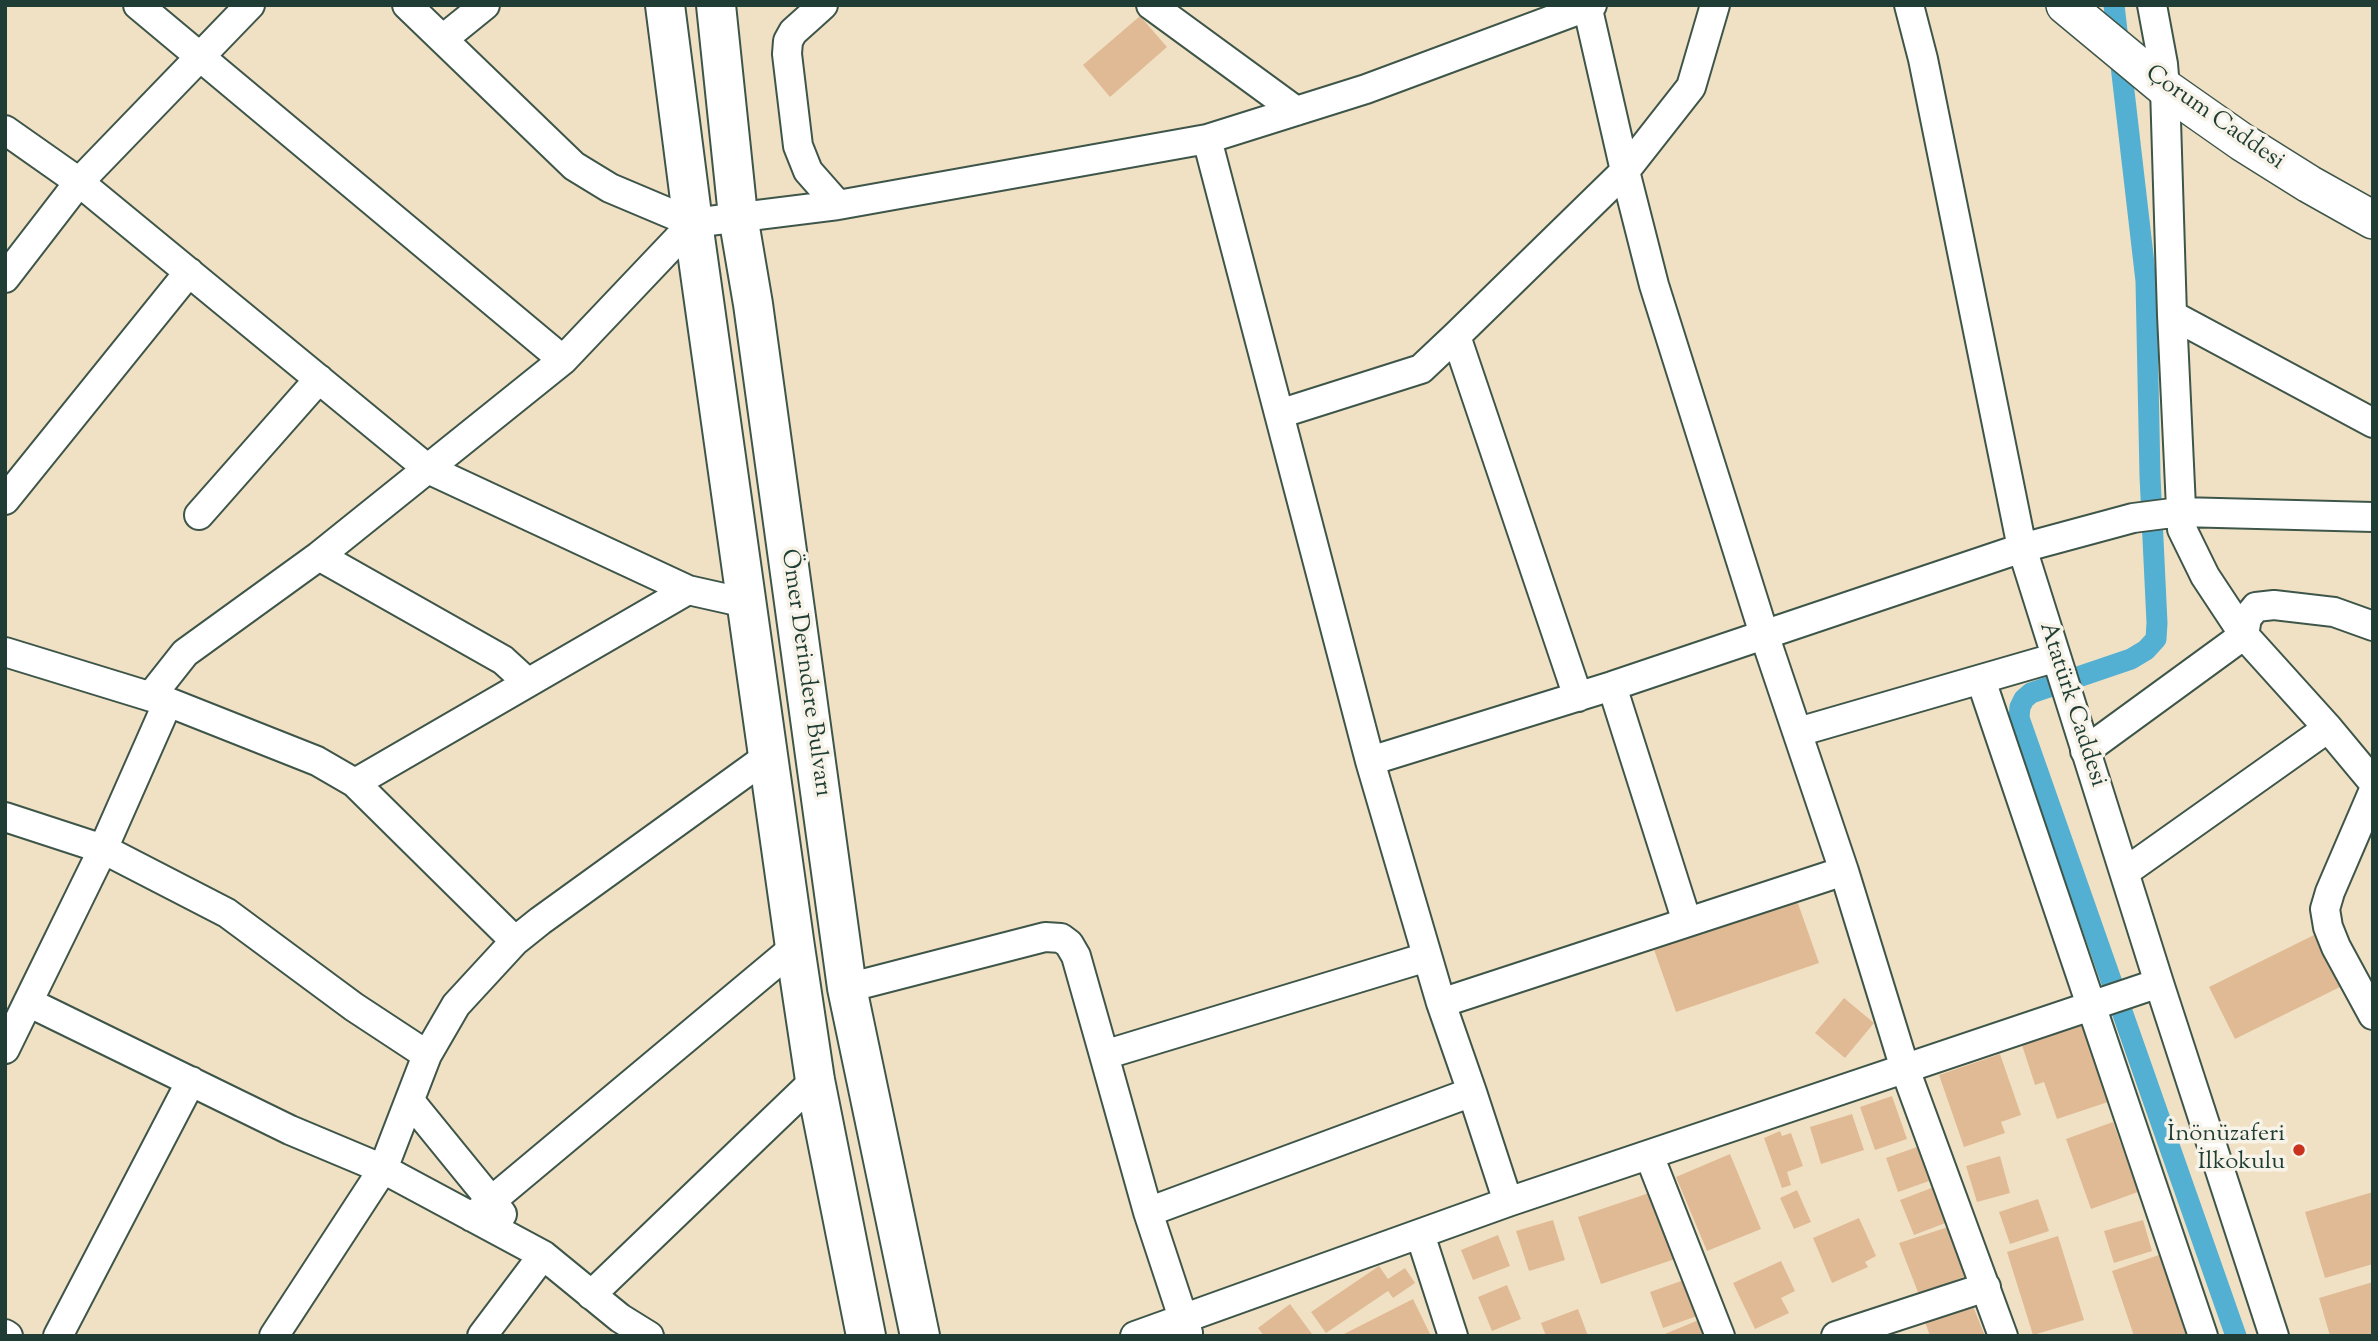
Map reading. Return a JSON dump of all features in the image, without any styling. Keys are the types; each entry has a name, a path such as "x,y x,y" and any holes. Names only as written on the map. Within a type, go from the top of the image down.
{"highway":[{"name":"Ömer Derindere Bulvarı","path":"665,5 767,757 815,1080 866,1336"},
{"name":"Ömer Derindere Bulvarı","path":"716,5 738,216 755,318 847,988 920,1336"}],"main road":[{"name":"Çorum Caddesi","path":"2065,5 2165,88 2242,142 2373,220"}],"street":[{"path":"138,5 563,360"},
{"path":"5,278 79,182 250,5"},
{"path":"407,5 574,166 610,188 693,223 838,205 1208,139 1366,89 1589,6 1625,171 1654,285 1764,634 1844,871 1905,1069 2003,1336"},
{"path":"443,39 485,5"},
{"path":"822,5 793,32 788,41 787,54 798,146 808,171 838,205"},
{"path":"1152,5 1296,111"},
{"path":"1279,414 1422,369 1625,171 1691,87 1715,5"},
{"path":"1909,5 1923,59"},
{"path":"1923,59 1924,5"},
{"path":"2152,5 2165,88 2182,529 2194,556 2244,635 2373,782"},
{"name":"Atatürk Caddesi","path":"1923,59 2022,548 2054,658 2274,1336"},
{"path":"5,130 79,182 428,470 688,590 746,603"},
{"path":"1208,139 1370,761 1441,1003 1508,1202"},
{"path":"5,1049 103,849 160,699 185,653 320,556 563,360 693,223"},
{"path":"5,500 190,272"},
{"path":"2172,315 2373,423"},
{"path":"1456,337 1578,697"},
{"path":"199,515 319,379"},
{"path":"1370,761 1612,686 2022,548 2133,518 2180,512 2370,509"},
{"path":"320,556 503,660 527,682"},
{"path":"355,783 688,590"},
{"path":"2085,751 2244,635 2247,618 2256,607 2268,605 2334,612 2373,626"},
{"path":"5,652 160,699 317,761 355,783 515,941"},
{"path":"1798,732 2054,658"},
{"path":"1981,680 2203,1336"},
{"path":"1612,686 1687,922"},
{"path":"2125,872 2328,728"},
{"path":"274,1336 383,1169 427,1055 456,1005 515,941 767,757"},
{"path":"2373,792 2325,909 2328,927 2336,947 2373,1015"},
{"path":"5,817 103,849 227,913 354,1007 427,1055"},
{"path":"1441,1003 1844,871"},
{"path":"847,988 1045,937 1061,938 1069,944 1076,956 1148,1212 1186,1327"},
{"path":"481,1209 795,947"},
{"path":"1104,1055 1427,957"},
{"path":"1135,1336 1186,1327 1508,1202 2159,983"},
{"path":"28,1002 290,1130 481,1209 620,1318 649,1336"},
{"path":"591,1295 815,1080"},
{"path":"58,1336 191,1081"},
{"path":"1148,1212 1472,1092"},
{"path":"410,1101 481,1209"},
{"path":"1649,1155 1720,1336"},
{"path":"1420,1234 1452,1336"},
{"path":"487,1334 536,1252"},
{"path":"1836,1336 1986,1287"}],"building":[{"path":"1140,16 1167,47 1110,97 1083,65"},
{"path":"1795,895 1819,963 1676,1012 1652,944"},
{"path":"2314,935 2340,987 2235,1039 2209,987"},
{"path":"1844,998 1874,1023 1845,1058 1815,1033"},
{"path":"2082,1025 2108,1102 2057,1119 2044,1082 2035,1085 2022,1045"},
{"path":"2000,1054 2021,1115 2001,1122 2005,1133 1964,1147 1939,1075"},
{"path":"1892,1096 1907,1139 1875,1150 1860,1107"},
{"path":"1852,1114 1864,1150 1821,1164 1810,1127"},
{"path":"2113,1122 2138,1192 2091,1209 2066,1139"},
{"path":"1780,1131 1782,1136 1791,1133 1803,1166 1787,1172 1791,1185 1782,1188 1764,1138"},
{"path":"1917,1147 1929,1181 1898,1192 1886,1158"},
{"path":"1730,1154 1761,1229 1707,1251 1676,1177"},
{"path":"2000,1156 2010,1193 1977,1202 1966,1166"},
{"path":"1934,1187 1948,1222 1914,1235 1900,1200"},
{"path":"1797,1190 1811,1222 1794,1229 1780,1198"},
{"path":"1655,1191 1678,1258 1601,1284 1578,1217"},
{"path":"2373,1192 2373,1264 2325,1278 2305,1212"},
{"path":"2038,1199 2049,1231 2010,1244 1999,1212"},
{"path":"1859,1218 1876,1256 1865,1262 1868,1267 1832,1283 1813,1238"},
{"path":"1553,1220 1565,1260 1529,1271 1516,1231"},
{"path":"2143,1220 2152,1251 2114,1263 2104,1231"},
{"path":"1948,1227 1968,1275 1919,1295 1899,1243"},
{"path":"1498,1235 1510,1266 1473,1280 1461,1250"},
{"path":"2058,1236 2084,1320 2033,1335 2007,1252"},
{"path":"2159,1255 2186,1334 2134,1336 2112,1271"},
{"path":"1781,1261 1795,1291 1781,1298 1789,1313 1755,1329 1733,1283"},
{"path":"1379,1266 1388,1279 1405,1268 1415,1283 1393,1298 1388,1291 1326,1333 1311,1312"},
{"path":"1684,1280 1697,1316 1663,1328 1650,1292"},
{"path":"2373,1282 2373,1333 2365,1336 2330,1336 2319,1298"},
{"path":"1507,1285 1521,1319 1492,1331 1478,1297"},
{"path":"1413,1299 1431,1336 1340,1336"},
{"path":"1971,1301 1985,1336 1930,1336 1924,1319"},
{"path":"1290,1304 1312,1334 1264,1336 1258,1328"},
{"path":"1578,1309 1588,1336 1546,1336 1541,1323"},
{"path":"1701,1319 1708,1336 1660,1336"}],"waterway":[{"path":"2114,5 2146,281 2156,639 2146,650 2131,659 2031,693 2020,707 2019,718 2236,1336"}],"place":[{"name":"İnönüzaferi İlkokulu","path":"2299,1150"}]}
